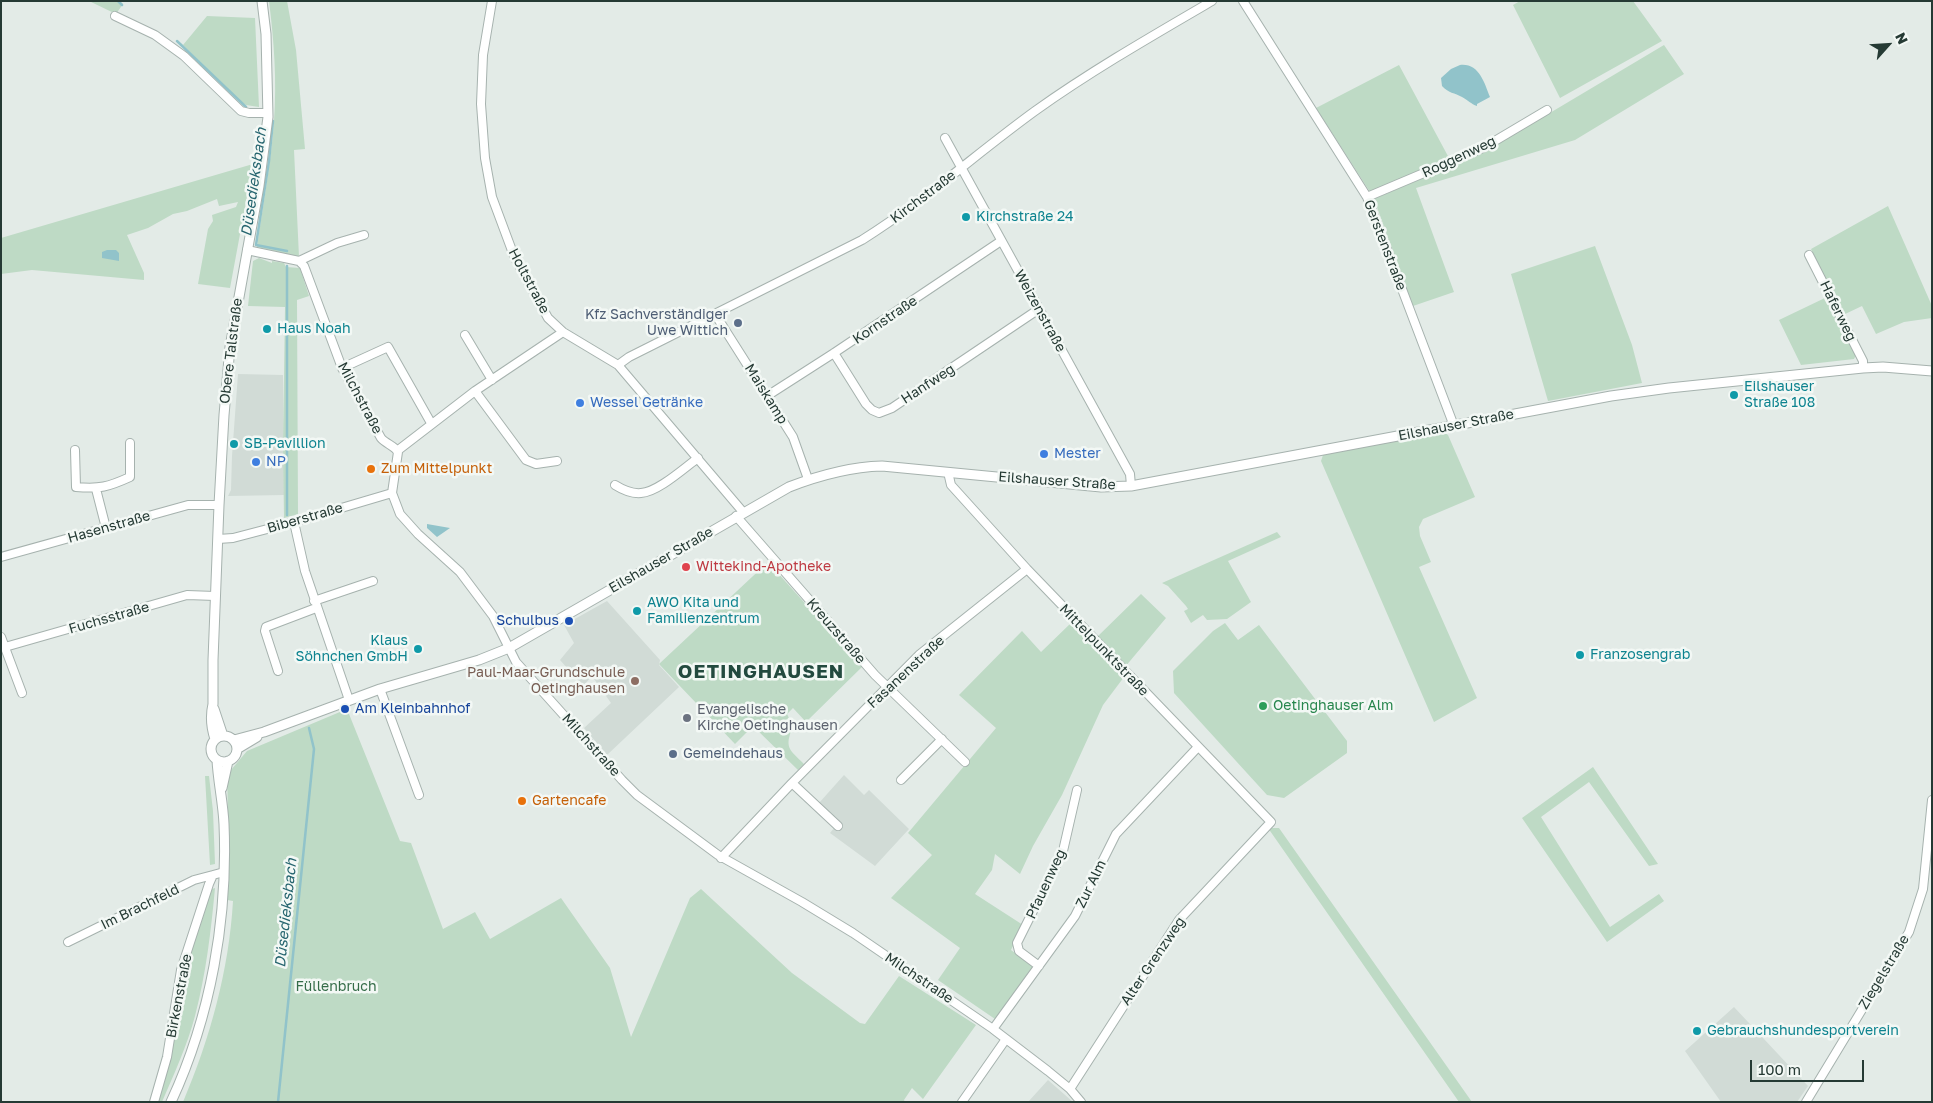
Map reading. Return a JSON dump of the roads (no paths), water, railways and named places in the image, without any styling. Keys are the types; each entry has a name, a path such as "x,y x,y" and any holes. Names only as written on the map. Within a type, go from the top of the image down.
{"street":[{"name":"Obere Talstraße","path":"219,738 213,704 215,596 224,415 230,347 260,178 268,113 266,34 262,1"},
{"name":"Holtstraße","path":"492,1 483,55 481,104 485,158 492,197 514,256 548,318 563,332 618,365 698,458 740,514"},
{"name":"Kirchstraße","path":"618,365 629,357 862,240 892,222 1029,116 1083,78 1212,1"},
{"name":"Gerstenstraße","path":"1243,1 1367,197 1454,426"},
{"path":"115,16 155,35 184,56 241,110 249,113 268,113"},
{"name":"Roggenweg","path":"1367,197 1483,148 1547,110"},
{"name":"Weizenstraße","path":"945,138 1130,474 1131,486"},
{"path":"247,250 299,261 337,243 364,235"},
{"name":"Kornstraße","path":"767,396 834,354 1001,242"},
{"name":"Haferweg","path":"1809,255 1862,361 1863,368"},
{"name":"Milchstraße","path":"299,261 308,274 342,368 381,438 397,450"},
{"name":"Hanfweg","path":"834,354 866,404 872,410 880,413 892,408 1038,309"},
{"name":"Maiskamp","path":"715,314 792,437 808,479"},
{"path":"392,493 399,456 397,450 475,391 563,332"},
{"path":"466,335 492,380"},
{"path":"342,368 388,347 431,423"},
{"name":"Eilshauser Straße","path":"235,745 264,732 380,689 479,660 509,648 788,487 838,470 861,466 904,467 1100,487 1131,486 1630,393 1863,368 1884,367 1932,371"},
{"path":"475,391 526,460 536,464 557,461"},
{"path":"74,450 76,487 96,489 112,485 130,476 130,443"},
{"path":"615,485 632,493 646,493 666,482 698,458"},
{"name":"Mittelpunktstraße","path":"948,472 951,485 1027,569 1270,822"},
{"path":"96,489 106,528"},
{"name":"Milchstraße","path":"392,493 396,506 406,522 460,572 475,590 493,616 516,662 637,795 722,858 802,902 853,933 993,1029 1070,1089 1081,1102"},
{"name":"Biberstraße","path":"218,539 233,538 294,522 392,493"},
{"name":"Hasenstraße","path":"1,557 188,505 219,505"},
{"name":"Kreuzstraße","path":"740,514 808,599 887,687 965,762"},
{"path":"294,522 305,572 349,700"},
{"name":"Fasanenstraße","path":"722,858 792,783 919,655 1027,569"},
{"path":"278,671 265,631 266,627 315,604 373,581"},
{"name":"Fuchsstraße","path":"5,647 187,596 215,596"},
{"path":"1,637 22,693"},
{"path":"380,689 420,794"},
{"path":"219,738 235,745 235,756 228,761 217,760 211,750 219,738"},
{"path":"901,780 942,739"},
{"name":"Zur Alm","path":"993,1029 1075,916 1116,834 1198,746"},
{"name":"Birkenstraße","path":"217,760 222,794"},
{"name":"Birkenstraße","path":"171,1102 195,1040 215,960 221,922 224,872 222,794 228,761"},
{"path":"792,783 838,826"},
{"name":"Pfauenweg","path":"1040,966 1020,951 1017,944 1063,851 1077,790"},
{"name":"Ziegelstraße","path":"1806,1102 1909,932 1923,889 1932,800"},
{"name":"Alter Grenzweg","path":"1070,1089 1179,920 1270,822"},
{"path":"213,875 224,872"},
{"name":"Birkenstraße","path":"154,1102 167,1057 181,970 213,875"},
{"name":"Im Brachfeld","path":"68,942 194,880 213,875"},
{"path":"962,1102 1006,1039"}],"water":[{"path":"1460,65 1466,65 1476,70 1490,97 1477,104 1477,106 1442,86 1441,78 1451,69"},
{"path":"116,250 119,253 119,261 102,258 102,252"},
{"path":"427,524 450,528 437,537 427,528"}],"waterway":[{"name":"Düsedieksbach","path":"118,1 122,5"},
{"name":"Düsedieksbach","path":"177,41 246,107"},
{"name":"Düsedieksbach","path":"273,121 256,245 287,251"},
{"name":"Düsedieksbach","path":"287,266 287,515"},
{"name":"Düsedieksbach","path":"278,1102 314,749 309,728"}],"place":[{"name":"Kirchstraße 24","path":"966,217"},
{"name":"Kfz Sachverständiger Uwe Wittich","path":"738,323"},
{"name":"Haus Noah","path":"267,329"},
{"name":"Eilshauser Straße 108","path":"1734,395"},
{"name":"Wessel Getränke","path":"580,403"},
{"name":"SB-Pavillion","path":"234,444"},
{"name":"Mester","path":"1044,454"},
{"name":"NP","path":"256,462"},
{"name":"Zum Mittelpunkt","path":"371,469"},
{"name":"Wittekind-Apotheke","path":"686,567"},
{"name":"AWO Kita und Familienzentrum","path":"637,611"},
{"name":"Schulbus","path":"569,621"},
{"name":"Klaus Söhnchen GmbH","path":"418,649"},
{"name":"Franzosengrab","path":"1580,655"},
{"name":"Paul-Maar-Grundschule Oetinghausen","path":"635,681"},
{"name":"Oetinghauser Alm","path":"1263,706"},
{"name":"Am Kleinbahnhof","path":"345,709"},
{"name":"Evangelische Kirche Oetinghausen","path":"687,718"},
{"name":"Gemeindehaus","path":"673,754"},
{"name":"Gartencafe","path":"522,801"},
{"name":"Gebrauchshundesportverein","path":"1697,1031"}],"district":[{"name":"OETINGHAUSEN","path":"761,672"}],"park label":[{"name":"Füllenbruch","path":"336,987"}]}
